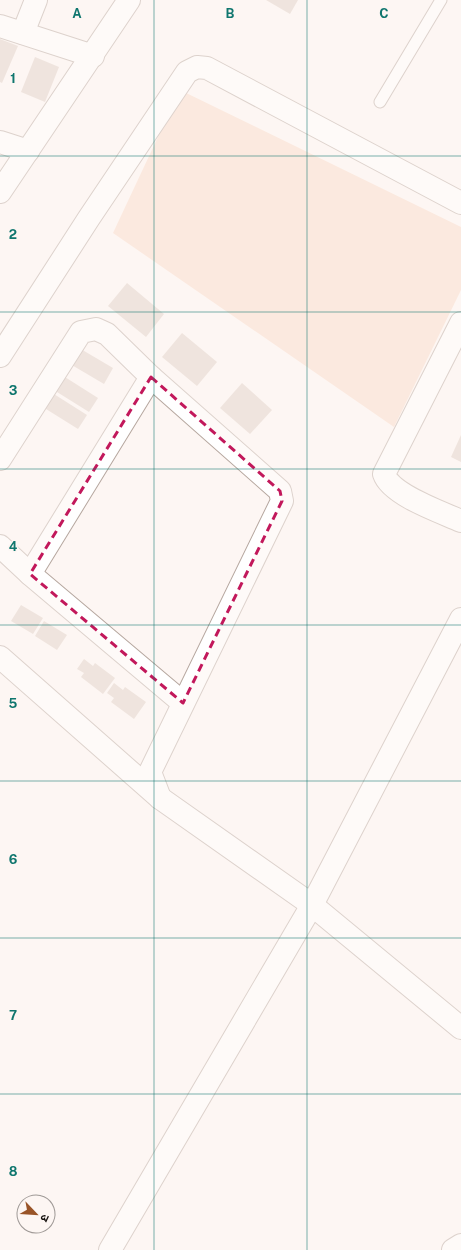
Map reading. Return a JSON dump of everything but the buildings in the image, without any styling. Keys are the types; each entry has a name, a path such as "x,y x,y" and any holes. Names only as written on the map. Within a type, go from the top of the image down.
{"street":[{"path":"23,33 36,0"},
{"path":"0,192 129,0"},
{"path":"0,26 92,56"},
{"path":"0,356 89,218 187,72 196,67 207,68 461,203"},
{"path":"0,142 28,151"},
{"path":"461,323 384,474 387,481 399,491 461,521"},
{"path":"0,459 81,332 96,329 107,334 151,377 280,491 282,501 150,772 160,798"},
{"path":"30,574 151,377"},
{"path":"0,546 30,574 183,703"},
{"path":"110,1250 312,905 461,619"},
{"path":"0,657 160,798 312,905 461,1028"},
{"path":"453,1250 461,1245"}],"lane":[{"path":"380,102 441,0"}],"highlighted area":[{"path":"151,377 280,491 282,501 183,703 30,574"}],"shaded area":[{"path":"180,90 461,227 461,290 394,427 113,233"}]}
